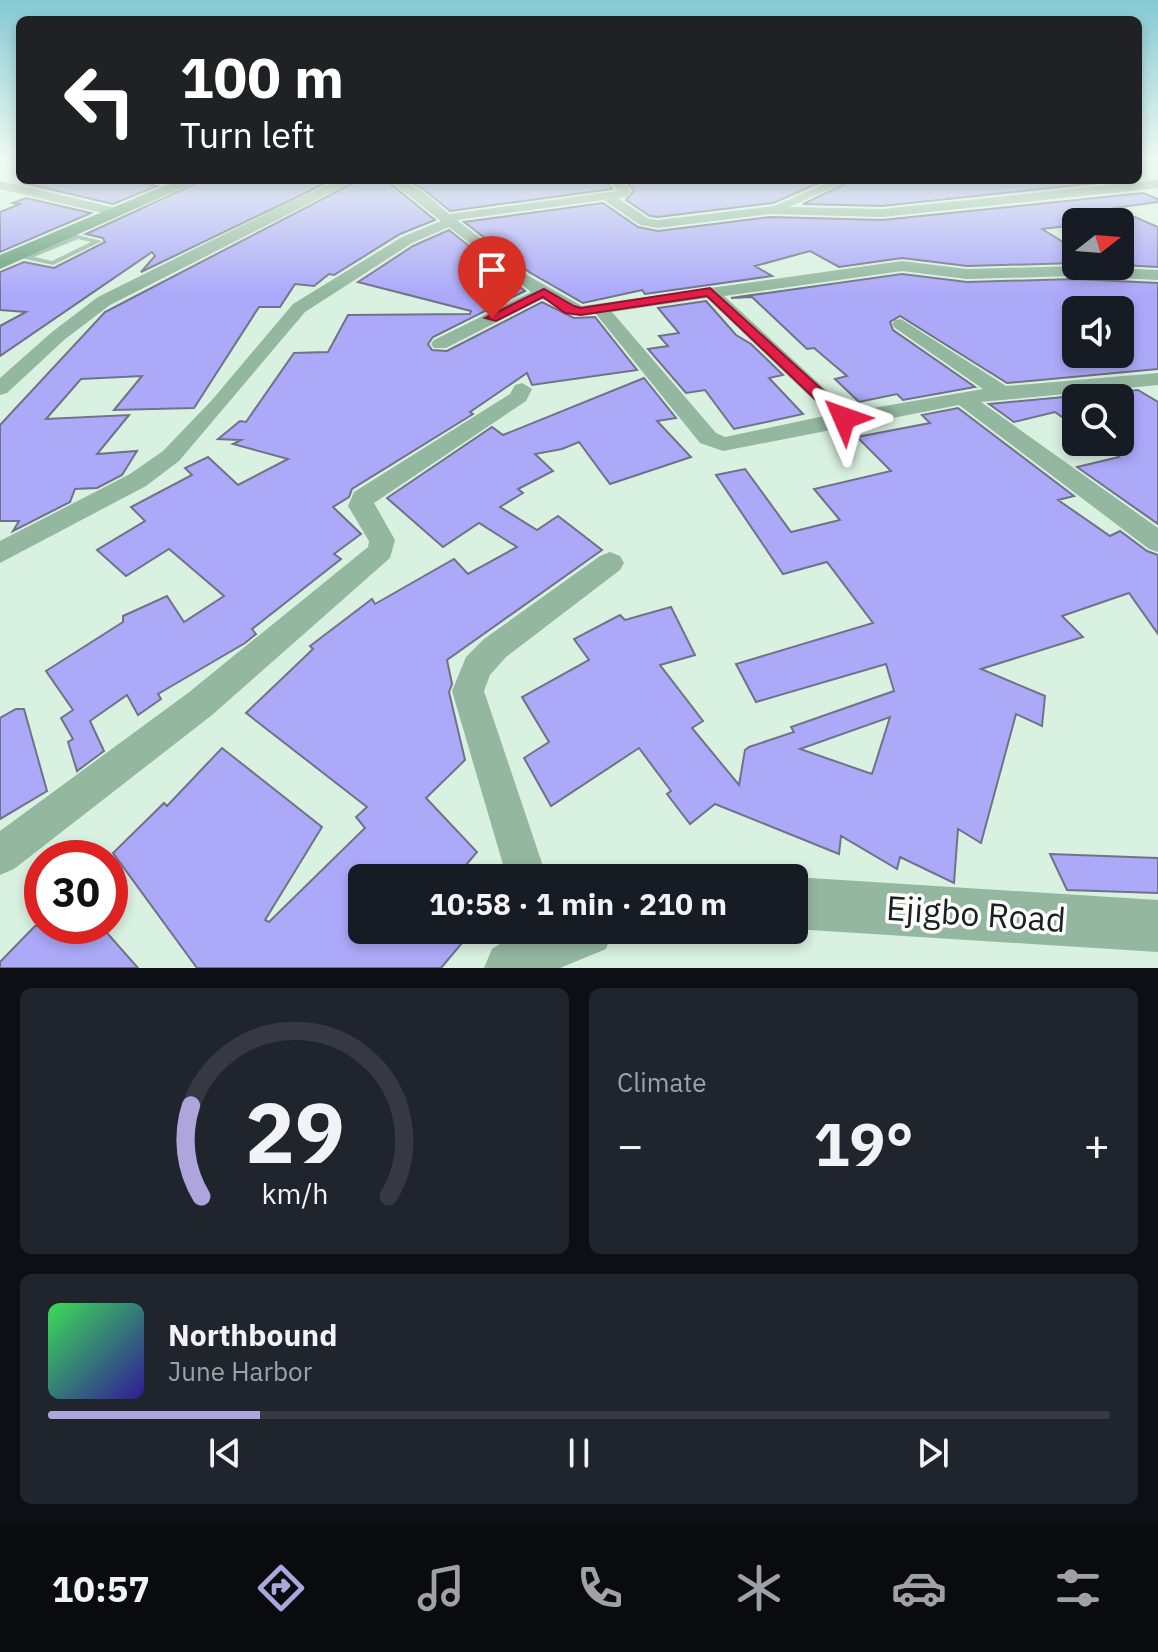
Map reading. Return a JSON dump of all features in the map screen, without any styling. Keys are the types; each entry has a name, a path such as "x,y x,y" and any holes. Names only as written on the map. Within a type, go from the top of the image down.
{"main road":[{"path":"10,258 120,203"},
{"path":"10,258 70,236 142,203"}],"street":[{"path":"79,203 107,210"},
{"path":"0,389 58,336 104,301 297,203"},
{"path":"428,203 570,310 601,309 902,266 967,274 1075,271 1158,275"},
{"path":"0,553 138,480 160,464 219,404 299,308 407,240 448,220 571,203"},
{"path":"617,203 650,224 770,210 862,214 963,203"},
{"path":"770,210 787,203"},
{"path":"440,344 544,292"},
{"path":"710,292 844,418"},
{"path":"601,309 715,443 723,444 844,418 1002,393 1158,379"},
{"path":"901,324 1002,393"},
{"path":"0,855 200,704 381,551 382,540 360,506 363,498 519,397 522,389"},
{"path":"964,399 1158,542"},
{"path":"522,864 468,691 477,667 495,648 610,563"},
{"name":"Ejigbo Road","path":"808,904 1158,926"}],"lane":[{"path":"10,258 53,263 98,243 70,236"}],"building":[{"path":"14,203 48,203 91,213 0,252 0,212 20,204"},
{"path":"153,203 284,203 141,272 155,256 152,252 0,356 0,326 26,312 0,310 0,272 24,262 54,268 105,242 103,238 86,234"},
{"path":"314,203 414,203 435,220 400,234 334,275 329,274 314,286 295,284 280,307 259,307 194,408 114,410 142,376 81,379 46,419 129,415 97,454 137,451 122,475 97,488 75,489 70,502 13,531 19,521 0,521 0,425 105,312"},
{"path":"440,203 508,203 450,211"},
{"path":"602,203 638,227 658,231 770,217 882,220 1045,203 1149,203 1114,208 1062,208 1062,227 1042,229 1062,241 1062,263 967,266 902,258 839,267 810,251 755,266 772,276 645,294 642,290 583,303 529,272 464,222"},
{"path":"631,203 772,203 658,217 650,216"},
{"path":"805,203 908,203 882,206"},
{"path":"1134,217 1158,227 1158,267 1134,266"},
{"path":"449,230 525,291 433,337 428,344 432,350 447,351 542,302 574,318 595,317 637,370 532,385 527,373 470,412 473,414 352,489 349,497 333,507 361,534 334,554 341,559 252,629 256,634 245,643 158,694 161,699 138,715 127,695 90,721 104,751 77,771 68,742 73,739 61,718 73,710 46,671 123,622 123,616 167,596 184,622 224,596 169,549 126,576 97,550 145,521 131,507 192,475 185,468 208,457 238,485 288,459 233,444 241,440 218,439 240,421 246,422 294,353 328,352 348,315 470,314 471,311 358,282 413,246"},
{"path":"902,274 967,282 1062,279 1158,283 1158,369 1007,383 900,316 890,322 893,330 975,387 903,400 897,394 859,402 835,379 847,376 814,348 807,349 752,297 731,298"},
{"path":"706,301 736,335 751,344 783,375 769,378 803,414 734,429 705,390 686,393 648,349 668,346 659,336 679,333 658,308"},
{"path":"644,378 676,418 657,421 691,457 610,484 579,442 535,454 553,471 518,489 523,493 500,507 537,530 558,516 602,550 447,660 452,684 449,692 465,760 426,798 477,852 467,864 348,864 348,944 461,944 441,968 197,968 128,874 126,840 164,803 167,806 222,748 322,827 265,920 269,922 365,828 356,817 367,807 246,713 313,649 310,646 372,599 375,604 454,559 468,574 517,547 479,523 443,547 387,498 492,427 503,435"},
{"path":"1134,390 1158,402 1158,524 1077,467 1118,456 1134,456"},
{"path":"1062,397 1062,417 1055,412 1014,422 989,404"},
{"path":"958,408 1074,496 1058,500 1110,536 1120,531 1147,551 1158,555 1158,634 1129,593 1062,616 1083,637 981,669 1045,696 1042,726 1016,714 981,843 958,829 954,883 900,857 897,869 841,836 839,854 715,804 690,824 667,794 671,791 639,748 551,806 524,758 549,742 522,697 589,660 574,639 620,615 625,620 671,607 695,655 660,665 703,721 692,728 739,785 745,750 749,747 794,732 791,727 894,691 886,664 756,702 736,664 873,623 827,562 783,574 716,475 745,469 791,532 840,520 814,489 891,471 857,437 930,423 922,415","holes":["890,717 872,774 800,749"]},
{"path":"16,709 24,709 47,791 0,819 0,718"},
{"path":"1050,854 1158,858 1158,893 1067,890"},
{"path":"24,937 24,944 117,944 138,968 0,968 0,962"}],"route":[{"path":"492,318 544,292 570,310 581,311 710,292 844,418"}]}
